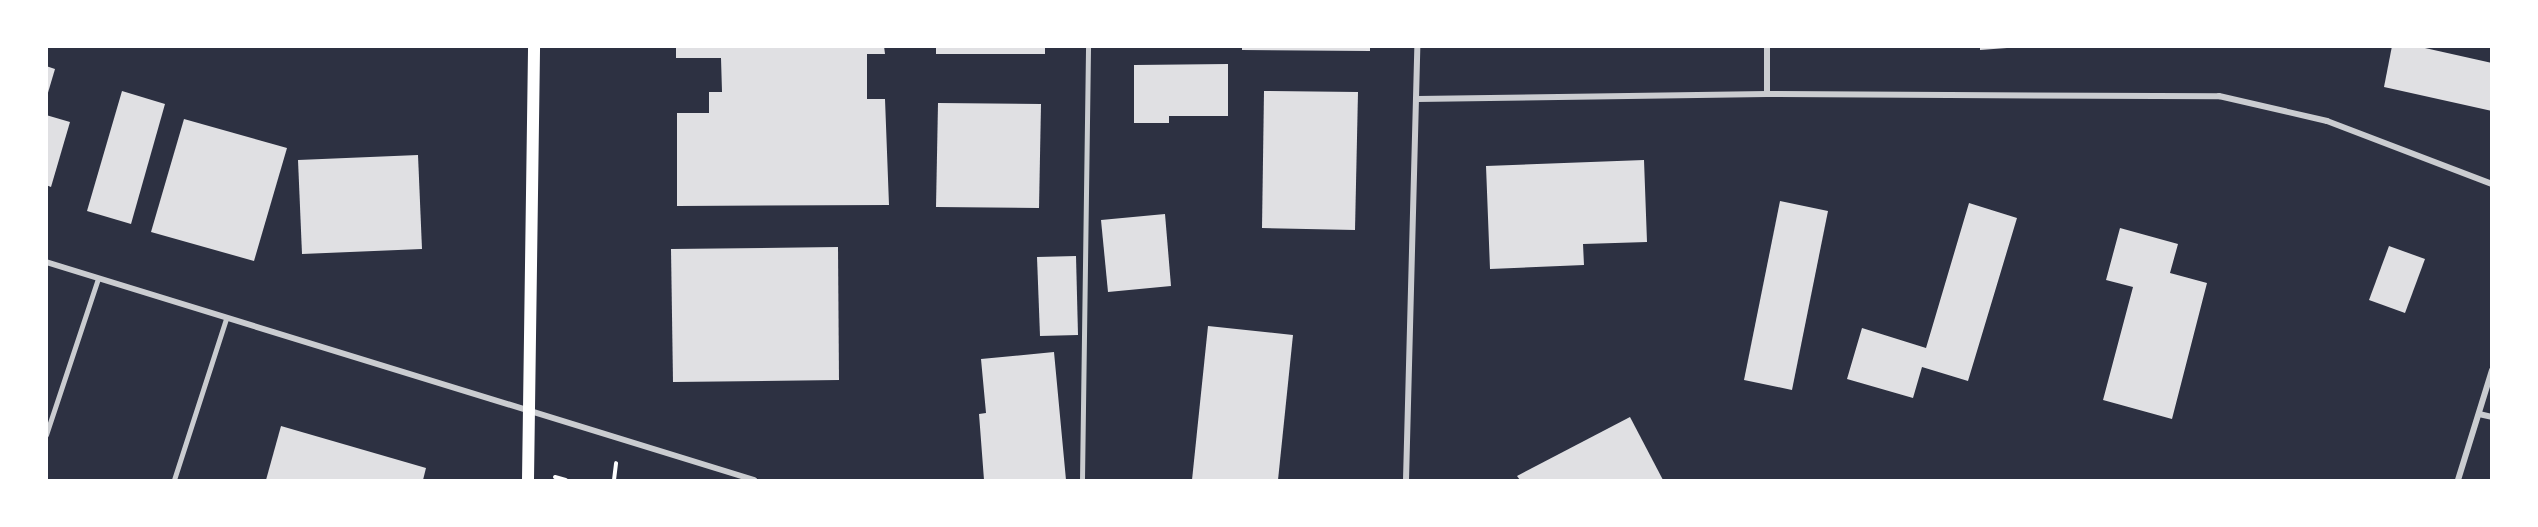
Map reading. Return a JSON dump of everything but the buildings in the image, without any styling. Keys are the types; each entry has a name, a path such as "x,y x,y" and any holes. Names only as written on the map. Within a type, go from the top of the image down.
{"main road":[{"path":"528,480 531,412 534,46"}],"street":[{"path":"1406,480 1417,46"},
{"path":"1767,46 1767,94"},
{"path":"1417,99 1767,94 2219,96 2326,121 2492,184"},
{"path":"46,262 754,480"},
{"path":"2458,480 2492,370"},
{"path":"2479,414 2492,417"}],"lane":[{"path":"1082,480 1088,46"},
{"path":"46,435 99,279"},
{"path":"174,480 226,319"}]}
